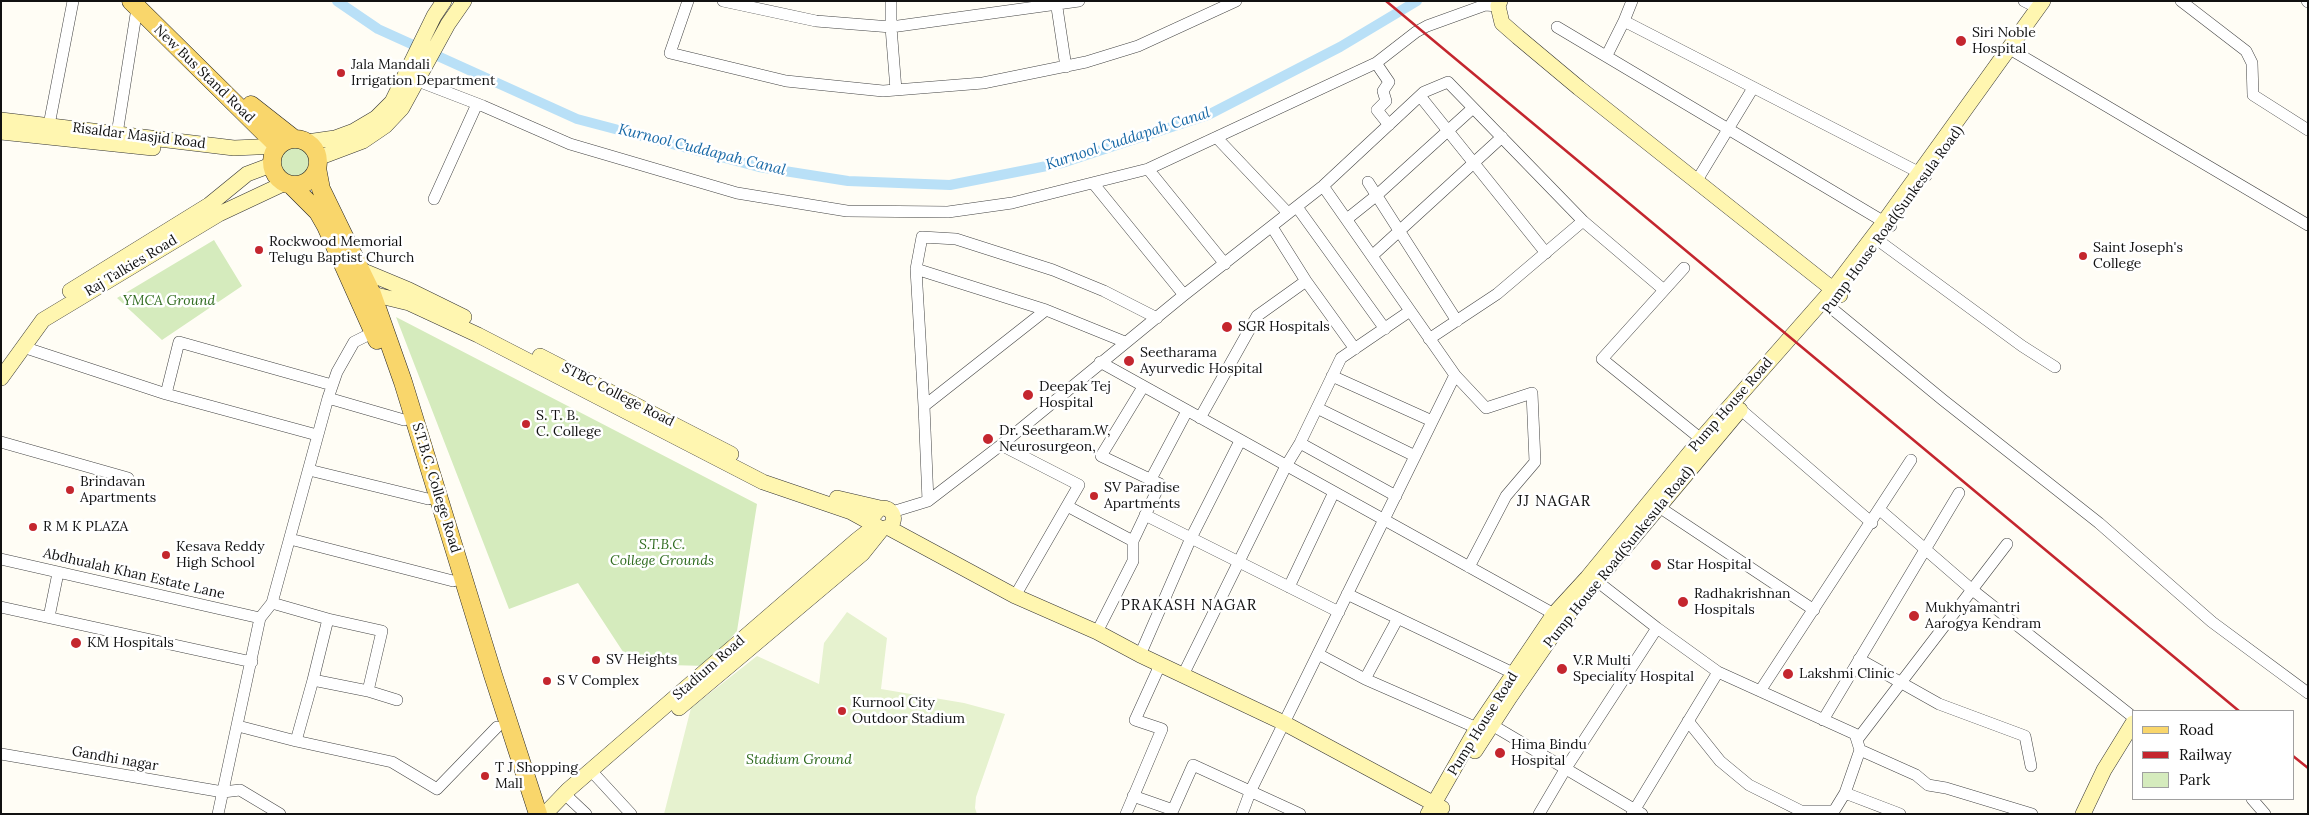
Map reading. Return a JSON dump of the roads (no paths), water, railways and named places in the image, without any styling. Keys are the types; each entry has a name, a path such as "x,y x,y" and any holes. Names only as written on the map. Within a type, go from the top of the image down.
{"main road":[{"name":"New Bus Stand Road","path":"138,4 284,150"},
{"path":"284,150 316,152 318,163 315,174 304,183 288,184 275,175 284,150"},
{"name":"S.T.B.C. College Road","path":"318,163 321,189 361,270 364,294 374,332 404,420 498,727 530,814"},
{"name":"S.T.B.C. College Road","path":"288,184 318,212 364,294 403,382 538,814"}],"street":[{"path":"49,126 73,1"},
{"path":"318,163 363,141 385,126 402,108 434,16 444,1"},
{"path":"284,150 335,138 376,118 411,79 464,1"},
{"path":"688,1 670,53 786,81 882,91 983,83 1086,62 1138,46 1236,1"},
{"path":"723,1 816,21 891,27 1079,1"},
{"path":"892,1 891,27 896,90"},
{"path":"1607,55 1632,1"},
{"path":"1624,21 1923,175 2044,3 2024,1"},
{"path":"2181,1 2246,51 2252,63 2253,95 2308,130"},
{"path":"1056,3 1066,66"},
{"name":"Pump House Road(Sunkesula Road)","path":"1484,727 1560,626 1659,507 1705,443 1740,410 1830,307 1836,292 1879,242 1887,224 2015,52 2044,3"},
{"path":"117,134 138,4"},
{"path":"411,79 477,104 570,144 666,174 737,193 847,210 948,212 1012,203 1148,169 1376,63 1416,32 1427,26 1486,5 1499,4 1502,23 1518,37 1696,182 1836,292"},
{"path":"1557,27 1730,128 1887,224"},
{"path":"2015,52 2308,225"},
{"path":"1376,63 1389,82 1383,91 1386,101 1377,110 1389,125"},
{"path":"880,526 874,512 928,501 1001,445 1100,362 1323,186 1424,92 1448,82 1583,220 1664,290"},
{"path":"1696,182 1753,88"},
{"path":"1420,96 1546,253"},
{"path":"434,199 477,104"},
{"path":"1347,219 1377,195 1473,108"},
{"name":"Risaldar Masjid Road","path":"1,120 234,148 284,150"},
{"name":"Risaldar Masjid Road","path":"1,132 284,150"},
{"path":"1217,138 1292,210 1385,328"},
{"path":"1373,255 1399,229 1502,138"},
{"name":"Raj Talkies Road","path":"1,364 35,318 49,304 209,205 247,174 284,150"},
{"path":"1148,169 1225,264"},
{"path":"1368,182 1457,321"},
{"path":"1093,183 1184,295"},
{"name":"Raj Talkies Road","path":"1,378 43,320 57,310 218,214 288,184"},
{"path":"1323,186 1455,375 1486,408 1532,393 1535,462 1506,496 1469,567"},
{"path":"1429,339 1498,294 1583,220"},
{"name":"Pump House Road","path":"1436,810 1514,673 1554,614 1836,292 1887,224"},
{"path":"1272,227 1306,281 1355,348"},
{"path":"928,501 916,269 922,237 956,239 1053,270 1104,291 1156,318"},
{"path":"1879,242 2022,346 2055,367"},
{"path":"1684,268 1602,359 1705,443"},
{"path":"916,269 1046,310 1125,342"},
{"name":"STBC College Road","path":"361,270 409,290 489,330 638,405 771,476 801,488 886,510"},
{"path":"1200,418 1257,316 1306,281"},
{"name":"STBC College Road","path":"364,294 410,303 478,335 762,482 851,512 1015,596 1097,632 1140,656 1284,723 1436,810"},
{"path":"1830,307 1943,400 2099,522 2212,622 2308,693"},
{"path":"924,406 1046,310"},
{"path":"1183,675 1286,466 1300,443 1340,358 1410,311"},
{"path":"218,814 260,618 272,603 328,398 337,372 354,342 374,332"},
{"path":"166,394 179,342 332,386"},
{"path":"24,347 166,394 317,435"},
{"path":"1100,362 1554,614"},
{"path":"1242,814 1251,790 1455,375"},
{"path":"1332,376 1432,421"},
{"path":"1097,632 1133,561 1133,541 1160,484 1101,456 1143,387"},
{"path":"328,398 404,420"},
{"path":"1317,408 1415,456"},
{"path":"1740,410 1872,523"},
{"path":"1151,479 1187,412"},
{"path":"1140,656 1191,538 1240,440"},
{"path":"1,442 128,478"},
{"path":"1300,443 1396,496"},
{"path":"1001,445 1079,485 1015,596"},
{"path":"1760,691 1872,523 1911,460"},
{"path":"309,470 428,499"},
{"path":"1289,587 1334,492"},
{"path":"1823,720 1959,493"},
{"path":"1067,506 1133,541"},
{"path":"1659,507 1814,610"},
{"path":"1880,510 1972,589 2132,716"},
{"path":"1145,515 1339,612"},
{"name":"Stadium Road","path":"556,814 596,776 862,554 880,526"},
{"name":"Stadium Road","path":"545,814 575,784 857,540 880,526"},
{"path":"290,539 453,581"},
{"path":"1688,721 1720,760 1749,785 1800,812 1834,811 1845,793 1858,745 1901,682 2007,544"},
{"name":"Abdhualah Khan Estate Lane","path":"1,559 260,618"},
{"path":"49,617 58,572"},
{"path":"1598,582 1718,672 1855,734 1858,745 1916,775 1928,785 1946,788 2032,814"},
{"path":"1347,594 1514,673"},
{"path":"272,603 328,620 382,631 368,691"},
{"path":"1,607 252,662"},
{"path":"1365,679 1398,618"},
{"path":"296,741 328,620"},
{"path":"1539,814 1566,768 1657,628"},
{"path":"1318,654 1365,679 1484,727 1566,768 1636,812 1718,672"},
{"path":"1859,659 1939,704 2025,736 2032,766"},
{"path":"1126,814 1162,730 1135,720 1160,665"},
{"path":"313,680 368,691 397,700"},
{"path":"2083,814 2104,770 2132,725"},
{"path":"238,726 392,762 437,789 498,727"},
{"name":"Gandhi nagar","path":"1,754 223,792 240,790 280,814"},
{"path":"1133,796 1173,810 1193,765 1300,814"},
{"path":"596,776 630,814"},
{"path":"1845,793 1900,814"},
{"path":"570,799 586,814"},
{"path":"2253,800 2264,814"}],"waterway":[{"name":"Kurnool Cuddapah Canal","path":"337,1 378,29 577,119 759,167 848,181 950,185 1062,163 1208,115 1340,47 1417,1"}],"railway":[{"path":"1386,1 2238,710"},
{"path":"2294,757 2308,768"}],"place":[{"name":"Siri Noble Hospital","path":"1961,41"},
{"name":"Jala Mandali Irrigation Department","path":"341,73"},
{"name":"Rockwood Memorial Telugu Baptist Church","path":"259,250"},
{"name":"Saint Joseph's College","path":"2083,256"},
{"name":"SGR Hospitals","path":"1227,327"},
{"name":"Seetharama Ayurvedic Hospital","path":"1129,361"},
{"name":"Deepak Tej Hospital","path":"1028,395"},
{"name":"S. T. B. C. College","path":"526,424"},
{"name":"Dr. Seetharam.W, Neurosurgeon,","path":"988,439"},
{"name":"Brindavan Apartments","path":"70,490"},
{"name":"SV Paradise Apartments","path":"1094,496"},
{"name":"R M K PLAZA","path":"33,527"},
{"name":"Kesava Reddy High School","path":"166,555"},
{"name":"Star Hospital","path":"1656,565"},
{"name":"Radhakrishnan Hospitals","path":"1683,602"},
{"name":"Mukhyamantri Aarogya Kendram","path":"1914,616"},
{"name":"KM Hospitals","path":"76,643"},
{"name":"SV Heights","path":"596,660"},
{"name":"V.R Multi Speciality Hospital","path":"1562,669"},
{"name":"Lakshmi Clinic","path":"1788,674"},
{"name":"S V Complex","path":"547,681"},
{"name":"Kurnool City Outdoor Stadium","path":"842,711"},
{"name":"Hima Bindu Hospital","path":"1500,753"},
{"name":"T J Shopping Mall","path":"485,776"}],"district":[{"name":"JJ NAGAR","path":"1554,502"},
{"name":"PRAKASH NAGAR","path":"1189,606"}],"park label":[{"name":"YMCA Ground","path":"169,301"},
{"name":"S.T.B.C. College Grounds","path":"662,554"},
{"name":"Stadium Ground","path":"799,760"}]}
